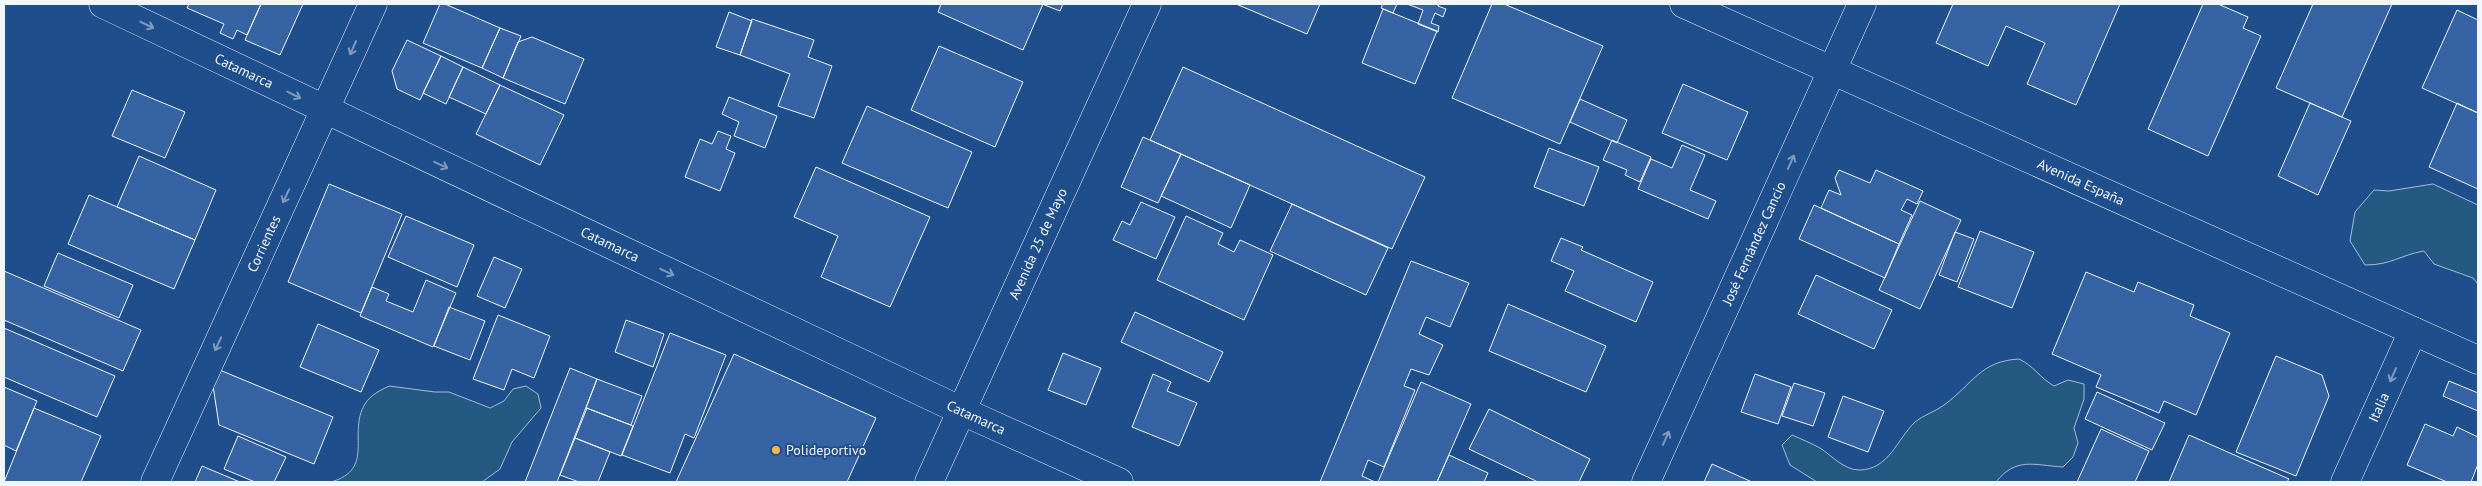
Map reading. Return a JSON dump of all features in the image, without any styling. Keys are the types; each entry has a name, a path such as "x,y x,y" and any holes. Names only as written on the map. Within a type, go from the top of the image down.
{"street":[{"name":"Catamarca","path":"103,4 962,411 1120,482"},
{"name":"Corrientes","path":"156,482 373,4"},
{"name":"Avenida 25 de Mayo","path":"929,482 1147,4"},
{"name":"Avenida España","path":"1684,4 1833,69 2478,360"},
{"name":"José Fernández Cancio","path":"1646,482 1862,4"},
{"name":"Italia","path":"2345,482 2413,331"}],"shaded area":[{"path":"2433,184 2478,205 2478,284 2473,278 2434,264 2424,251 2389,262 2365,265 2350,241 2355,212 2374,190 2389,191"},
{"path":"2019,359 2054,386 2068,380 2084,384 2084,399 2074,428 2078,443 2073,457 2063,467 2026,464 2011,469 1996,482 1817,482 1790,465 1782,445 1792,435 1820,448 1848,468 1869,469 1878,465 1915,422 1944,405 1986,369 1995,364"},
{"path":"389,386 449,392 490,408 504,401 513,389 526,386 538,394 541,408 512,442 500,469 482,482 331,482 345,476 353,468 357,459 360,415 365,404 373,395"}],"building":[{"path":"189,4 261,4 247,35 237,30 233,39 220,33 224,24 187,8"},
{"path":"261,4 303,4 280,55 245,40"},
{"path":"440,4 445,4 500,28 482,68 423,43"},
{"path":"941,4 1043,4 1023,50 938,12"},
{"path":"1042,4 1063,4 1060,11"},
{"path":"1236,4 1320,4 1307,34"},
{"path":"1383,4 1397,4 1393,13 1381,8"},
{"path":"1407,4 1439,4 1438,6 1446,9 1443,17 1435,13 1431,23 1439,26 1438,32 1418,24 1423,10"},
{"path":"1492,4 1504,4 1603,46 1560,144 1452,98"},
{"path":"1953,4 2120,4 2076,105 2027,84 2045,43 2006,26 1988,66 1936,43"},
{"path":"2203,4 2218,4 2248,17 2243,28 2261,36 2208,156 2148,129"},
{"path":"2313,4 2392,4 2342,117 2276,88"},
{"path":"1383,9 1437,31 1415,84 1362,63"},
{"path":"2457,10 2478,20 2478,113 2422,88"},
{"path":"729,12 752,21 740,55 716,47"},
{"path":"752,19 814,40 808,57 832,66 814,118 778,106 790,74 740,55"},
{"path":"500,28 521,36 503,78 482,68"},
{"path":"532,37 584,59 565,104 503,78 518,42"},
{"path":"407,40 441,56 420,100 397,89 392,71"},
{"path":"939,46 1023,82 995,147 911,110"},
{"path":"441,56 463,67 446,104 423,93"},
{"path":"463,67 500,85 486,114 449,97"},
{"path":"1183,67 1425,177 1392,249 1150,140"},
{"path":"1683,84 1748,112 1727,160 1662,133"},
{"path":"500,85 564,115 540,165 476,134"},
{"path":"132,90 185,112 165,158 112,136"},
{"path":"729,97 777,116 765,148 734,136 739,122 722,114"},
{"path":"1580,99 1627,120 1617,143 1570,122"},
{"path":"2310,103 2351,121 2318,195 2278,176"},
{"path":"2457,103 2478,113 2478,189 2429,167"},
{"path":"867,106 972,152 948,208 842,163"},
{"path":"718,131 731,136 726,149 735,153 720,191 685,177 700,139 712,144"},
{"path":"1143,137 1181,154 1158,203 1121,187"},
{"path":"1612,140 1651,157 1640,182 1625,175 1627,170 1603,160"},
{"path":"1682,145 1705,155 1690,190 1716,201 1708,219 1638,189 1651,159 1672,168"},
{"path":"1549,148 1599,167 1584,206 1534,187"},
{"path":"1181,154 1250,185 1231,228 1161,196"},
{"path":"139,156 216,190 195,240 117,207"},
{"path":"816,167 930,217 890,307 821,277 838,236 794,217"},
{"path":"1839,170 1870,183 1876,170 1923,191 1917,204 1907,199 1901,210 1912,215 1899,244 1821,208 1829,190 1841,195 1835,178"},
{"path":"329,184 402,214 361,313 288,282"},
{"path":"89,195 195,240 174,289 68,244"},
{"path":"1920,201 1961,220 1920,309 1879,290"},
{"path":"1141,202 1175,217 1156,259 1113,240 1122,221 1130,225"},
{"path":"1292,204 1388,248 1366,295 1270,251"},
{"path":"1814,205 1899,244 1885,278 1799,239"},
{"path":"406,216 474,245 457,287 388,257"},
{"path":"1186,216 1223,233 1218,244 1234,252 1240,240 1273,255 1244,320 1157,280"},
{"path":"1980,231 2034,252 2012,308 1958,287"},
{"path":"1955,232 1974,239 1957,282 1939,275"},
{"path":"1561,238 1583,247 1581,250 1653,282 1636,322 1565,291 1574,271 1551,261"},
{"path":"58,253 133,285 119,318 44,286"},
{"path":"494,257 522,269 505,308 477,296"},
{"path":"1411,261 1469,283 1450,327 1426,317 1419,334 1443,345 1429,375 1411,369 1404,386 1415,390 1384,467 1368,460 1362,476 1375,482 1320,482"},
{"path":"4,271 141,330 123,371 4,320"},
{"path":"2086,272 2134,292 2138,282 2194,305 2190,316 2230,333 2196,415 2164,401 2159,413 2096,387 2101,375 2052,354"},
{"path":"1816,275 1892,310 1874,349 1798,314"},
{"path":"426,280 456,293 433,347 360,316 372,287 389,294 386,301 413,312"},
{"path":"1508,304 1606,346 1586,392 1489,351"},
{"path":"449,307 485,321 470,360 434,346"},
{"path":"1135,312 1223,352 1209,382 1121,342"},
{"path":"498,315 550,336 534,378 512,369 504,390 473,379"},
{"path":"626,320 664,334 653,367 615,352"},
{"path":"318,324 379,350 361,392 300,367"},
{"path":"4,328 115,376 97,417 4,377"},
{"path":"670,333 726,355 694,438 685,434 670,473 622,455"},
{"path":"1063,353 1101,368 1086,405 1048,390"},
{"name":"Polideportivo","path":"734,354 876,418 847,482 676,482"},
{"path":"2276,356 2322,375 2329,396 2296,476 2236,452"},
{"path":"210,366 333,417 314,464 219,425"},
{"path":"570,368 597,379 557,482 525,482"},
{"path":"1153,374 1171,382 1167,391 1197,403 1179,446 1132,427"},
{"path":"1755,374 1791,387 1778,424 1741,412"},
{"path":"597,379 642,396 631,425 586,408"},
{"path":"2449,381 2478,393 2478,411 2443,396"},
{"path":"1421,382 1471,404 1437,482 1378,482"},
{"path":"1794,383 1825,393 1813,426 1782,416"},
{"path":"4,387 37,401 16,451 4,445"},
{"path":"2097,392 2165,423 2152,450 2085,419"},
{"path":"1843,396 1884,411 1868,452 1828,437"},
{"path":"34,408 101,436 81,482 4,482"},
{"path":"587,408 633,426 621,456 575,438"},
{"path":"1489,409 1590,459 1579,482 1538,482 1469,449"},
{"path":"2425,424 2453,436 2457,427 2478,437 2478,464 2471,482 2447,482 2407,465"},
{"path":"2101,429 2149,451 2135,482 2077,482"},
{"path":"2189,435 2289,479 2287,482 2169,482"},
{"path":"238,436 286,457 274,482 255,482 224,469"},
{"path":"575,438 610,452 598,482 579,482 560,475"},
{"path":"1449,455 1488,473 1484,482 1437,482"},
{"path":"1712,464 1752,482 1704,482"},
{"path":"202,466 240,482 195,482"}],"place":[{"name":"Polideportivo","path":"776,450"}]}
